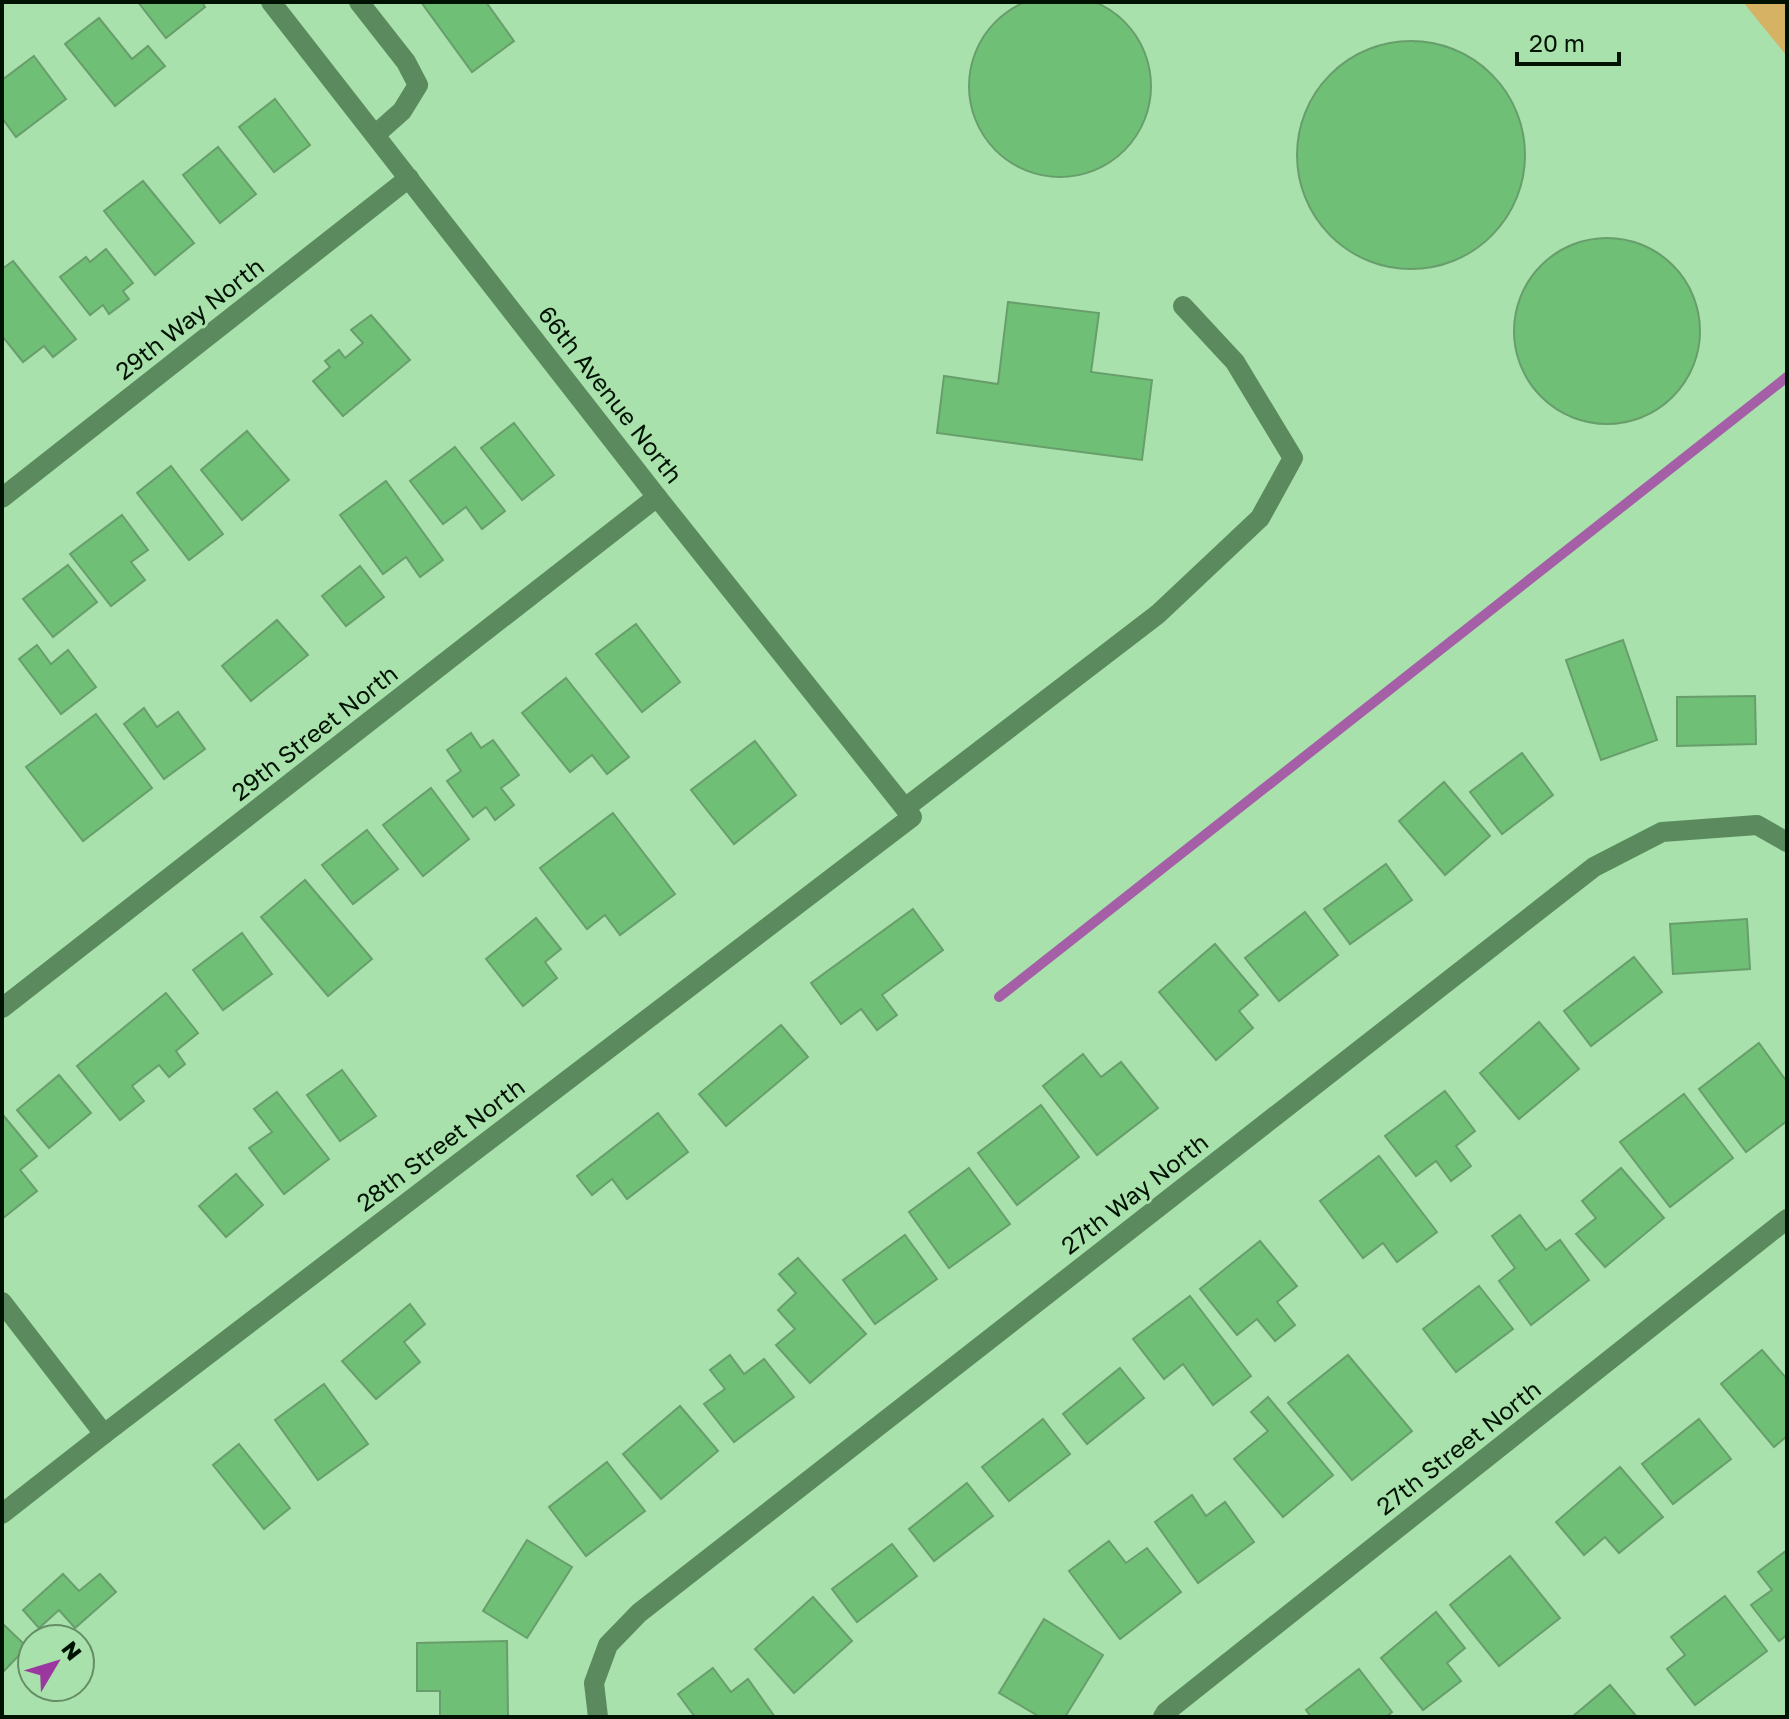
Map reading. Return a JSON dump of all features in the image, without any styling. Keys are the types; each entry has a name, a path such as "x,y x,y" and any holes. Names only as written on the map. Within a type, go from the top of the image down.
{"street":[{"name":"66th Avenue North","path":"271,2 908,813"},
{"path":"359,2 406,62 418,85 402,111 375,135"},
{"name":"29th Way North","path":"2,498 409,178"},
{"name":"28th Street North","path":"2,1514 908,813 1158,614 1260,518 1293,458 1235,362 1183,306"},
{"name":"29th Street North","path":"2,1008 657,497"},
{"name":"27th Way North","path":"598,1717 594,1683 608,1645 639,1613 1594,867 1662,832 1757,825 1787,842"},
{"name":"27th Street North","path":"1163,1717 1787,1219"},
{"path":"2,1302 104,1434"}],"shaded area":[{"path":"1743,2 1787,2 1787,56"}],"building":[{"path":"1060,-5 1095,2 1124,22 1144,51 1151,86 1144,121 1124,150 1095,170 1060,177 1025,170 996,150 976,121 969,86 976,51 996,22 1025,2"},
{"path":"138,2 202,2 205,7 166,38"},
{"path":"421,2 486,2 514,41 472,72"},
{"path":"99,18 132,59 148,46 165,66 115,106 65,44"},
{"path":"1411,41 1433,43 1455,50 1492,74 1516,111 1523,133 1523,177 1516,199 1492,236 1455,260 1433,267 1411,269 1389,267 1367,260 1330,236 1306,199 1299,177 1297,155 1299,133 1306,111 1330,74 1367,50 1389,43"},
{"path":"34,56 66,99 16,137 2,118 2,80"},
{"path":"275,99 310,145 274,172 239,127"},
{"path":"218,147 256,194 220,223 183,175"},
{"path":"143,181 194,243 155,275 104,211"},
{"path":"1607,238 1643,245 1673,265 1693,295 1700,331 1693,367 1673,397 1643,417 1607,424 1571,417 1541,397 1521,367 1514,331 1521,295 1541,265 1571,245"},
{"path":"106,249 133,283 123,291 129,299 109,314 103,305 90,315 60,277 86,257 90,262"},
{"path":"13,261 76,339 53,357 44,346 23,362 2,336 2,269"},
{"path":"1008,302 1099,313 1091,372 1152,380 1142,460 937,433 944,376 998,384"},
{"path":"371,315 410,360 343,416 313,381 330,367 325,361 339,350 345,358 363,343 351,330"},
{"path":"514,423 554,475 522,500 481,448"},
{"path":"247,431 289,480 242,520 201,470"},
{"path":"455,447 505,511 482,529 466,507 443,524 410,481"},
{"path":"171,466 223,534 189,560 137,493"},
{"path":"386,481 443,560 420,577 406,557 383,574 340,515"},
{"path":"122,515 148,550 131,562 145,580 111,606 70,554"},
{"path":"68,565 97,602 53,637 23,599"},
{"path":"360,566 384,597 346,626 322,596"},
{"path":"277,620 308,655 251,701 222,666"},
{"path":"636,624 680,682 642,712 596,654"},
{"path":"1623,640 1657,740 1601,760 1566,660"},
{"path":"37,645 51,664 68,650 96,687 61,714 19,659"},
{"path":"566,678 629,757 607,774 592,755 570,772 522,713"},
{"path":"1755,696 1756,744 1677,746 1677,697"},
{"path":"144,708 157,727 178,712 205,749 164,779 124,724"},
{"path":"96,714 152,788 83,841 26,767"},
{"path":"471,733 481,748 493,740 519,775 501,788 514,805 495,820 486,807 473,817 447,781 461,771 447,750"},
{"path":"755,741 796,795 734,844 691,790"},
{"path":"1522,753 1553,795 1502,834 1470,792"},
{"path":"1444,782 1490,836 1445,875 1399,821"},
{"path":"431,788 469,839 423,876 383,825"},
{"path":"613,813 675,894 620,935 605,915 587,929 540,868"},
{"path":"367,830 398,869 353,904 322,865"},
{"path":"1386,864 1412,900 1350,944 1324,909"},
{"path":"305,880 372,959 328,996 261,917"},
{"path":"913,909 943,950 882,995 897,1015 877,1030 861,1009 841,1024 811,983"},
{"path":"1305,912 1338,955 1279,1001 1245,958"},
{"path":"536,918 561,949 545,962 557,978 523,1006 486,959"},
{"path":"1747,919 1750,969 1673,974 1670,924"},
{"path":"242,933 272,974 223,1010 193,970"},
{"path":"1215,944 1258,995 1239,1011 1253,1028 1216,1060 1159,992"},
{"path":"1634,957 1662,992 1591,1046 1564,1011"},
{"path":"166,993 198,1033 176,1051 185,1064 169,1077 159,1065 132,1086 144,1101 120,1120 77,1066"},
{"path":"1539,1022 1579,1069 1519,1119 1480,1073"},
{"path":"781,1025 808,1057 726,1126 699,1094"},
{"path":"1759,1043 1787,1082 1787,1121 1746,1152 1699,1089"},
{"path":"1083,1054 1101,1077 1121,1062 1158,1108 1097,1155 1043,1086"},
{"path":"342,1070 376,1116 340,1141 307,1095"},
{"path":"59,1075 91,1113 49,1148 17,1110"},
{"path":"1445,1091 1475,1131 1456,1146 1471,1166 1451,1181 1436,1161 1416,1176 1385,1136"},
{"path":"277,1092 329,1159 284,1194 249,1148 272,1132 254,1109"},
{"path":"1684,1094 1733,1158 1670,1207 1620,1142"},
{"path":"1041,1105 1079,1157 1017,1205 978,1153"},
{"path":"658,1113 688,1152 627,1199 612,1179 592,1195 577,1176"},
{"path":"3,1115 37,1156 20,1170 37,1191 2,1219"},
{"path":"1379,1156 1437,1232 1397,1262 1383,1243 1363,1258 1320,1201"},
{"path":"969,1168 1010,1224 949,1268 909,1212"},
{"path":"1621,1168 1664,1218 1605,1267 1576,1234 1596,1218 1582,1201"},
{"path":"236,1174 263,1205 226,1237 199,1206"},
{"path":"1520,1215 1546,1250 1560,1240 1589,1280 1531,1325 1499,1281 1515,1268 1492,1236"},
{"path":"905,1235 937,1279 875,1324 843,1280"},
{"path":"1260,1241 1297,1286 1277,1302 1295,1325 1275,1341 1257,1319 1237,1335 1200,1289"},
{"path":"798,1258 866,1334 810,1383 776,1345 795,1329 778,1310 796,1293 779,1274"},
{"path":"1479,1286 1513,1329 1456,1372 1423,1329"},
{"path":"1190,1296 1251,1376 1213,1405 1183,1364 1164,1379 1133,1339"},
{"path":"410,1304 425,1324 404,1342 420,1362 376,1399 342,1361"},
{"path":"1762,1350 1787,1379 1787,1436 1774,1447 1721,1384"},
{"path":"730,1355 744,1374 764,1359 794,1397 734,1442 704,1404 725,1389 710,1370"},
{"path":"1348,1355 1412,1431 1352,1480 1288,1403"},
{"path":"1120,1368 1144,1398 1087,1444 1063,1414"},
{"path":"324,1384 368,1444 318,1480 275,1420"},
{"path":"1268,1397 1333,1475 1283,1517 1234,1459 1268,1431 1251,1412"},
{"path":"680,1406 718,1451 661,1499 623,1454"},
{"path":"1043,1419 1070,1454 1009,1501 982,1467"},
{"path":"1699,1419 1731,1459 1673,1504 1642,1464"},
{"path":"239,1444 290,1508 264,1529 213,1465"},
{"path":"607,1462 645,1511 586,1556 549,1507"},
{"path":"1620,1467 1663,1517 1619,1553 1605,1537 1584,1555 1556,1522"},
{"path":"967,1483 993,1516 934,1561 909,1529"},
{"path":"1192,1495 1206,1516 1225,1502 1254,1542 1198,1583 1155,1522"},
{"path":"527,1540 572,1567 527,1638 483,1611"},
{"path":"1109,1541 1126,1563 1147,1548 1181,1592 1120,1639 1069,1571"},
{"path":"892,1544 917,1576 857,1622 832,1589"},
{"path":"1787,1550 1787,1635 1779,1641 1751,1605 1772,1590 1758,1572"},
{"path":"1510,1556 1560,1618 1499,1666 1450,1605"},
{"path":"63,1574 79,1591 100,1574 116,1592 81,1623 71,1623 59,1610 45,1623 35,1623 23,1610"},
{"path":"1725,1596 1767,1651 1695,1705 1667,1669 1685,1655 1671,1637"},
{"path":"813,1597 852,1641 794,1693 755,1649"},
{"path":"1436,1612 1465,1648 1447,1663 1461,1681 1423,1710 1381,1658"},
{"path":"1044,1619 1103,1655 1065,1717 1040,1717 999,1693"},
{"path":"2,1623 16,1636 16,1658 2,1673"},
{"path":"507,1641 508,1717 440,1717 440,1691 417,1691 417,1643"},
{"path":"713,1668 731,1692 748,1679 775,1717 695,1717 678,1694"},
{"path":"1359,1669 1392,1712 1386,1717 1311,1717 1306,1710"},
{"path":"1610,1685 1637,1717 1572,1717"}],"waterway":[{"path":"999,997 1787,377"}]}
